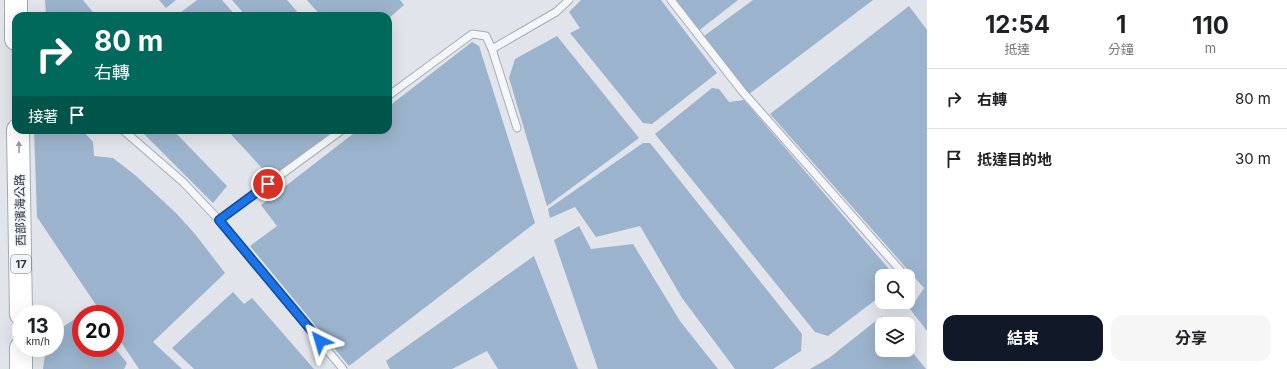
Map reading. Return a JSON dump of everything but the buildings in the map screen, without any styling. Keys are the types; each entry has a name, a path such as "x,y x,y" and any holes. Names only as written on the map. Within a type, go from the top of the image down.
{"main road":[{"path":"16,0 16,12"},
{"name":"西部濱海公路","path":"18,134 21,305"},
{"path":"21,357 21,369"}],"lane":[{"path":"492,50 556,12 569,0"},
{"path":"671,0 742,91 899,269"},
{"path":"392,93 472,34 486,36 492,50 517,128"},
{"path":"127,134 182,182 219,220 343,369"},
{"path":"219,220 337,134"}],"water":[{"path":"45,0 83,0 93,12 46,12"},
{"path":"159,0 176,0 166,8"},
{"path":"197,0 222,0 232,12 181,12"},
{"path":"232,0 287,0 298,12 242,12"},
{"path":"307,0 400,0 404,5 392,16 392,12 318,12"},
{"path":"581,0 661,0 717,73 652,124 643,123 570,33 580,28 569,12"},
{"path":"673,0 738,0 697,32"},
{"path":"753,0 873,0 749,94 704,36"},
{"path":"909,6 927,30 927,331 910,309 915,309 915,302 924,288 915,278 915,269 907,269 770,114"},
{"path":"557,36 639,138 547,206 509,78 515,59"},
{"path":"472,42 479,46 535,223 349,366 250,246 277,226 261,205 353,134 392,134 392,104"},
{"path":"712,88 719,89 729,102 744,100 889,269 875,269 875,300 828,336 815,332 655,134"},
{"path":"34,134 86,134 93,142 94,156 113,158 135,175 176,213 195,234 225,273 153,342 182,369 139,369 124,346 124,305 96,305 37,217"},
{"path":"144,134 177,134 227,186 213,203"},
{"path":"231,134 328,134 272,179"},
{"path":"643,143 650,143 802,334 801,351 773,369 735,369 682,298 640,226 596,237 575,207 550,218 548,209"},
{"path":"579,226 591,249 633,244 680,321 718,369 598,369 554,240"},
{"path":"534,256 578,369 498,369 487,351 452,369 390,369 386,361"},
{"path":"233,292 244,304 252,298 314,369 194,369 172,348"},
{"path":"72,321 72,357 122,357 127,363 124,369 43,369 45,357 64,357 64,326"},
{"path":"875,322 875,357 915,357 915,356 926,369 810,369 829,358"}],"route":[{"path":"268,184 219,220 320,341"}]}
